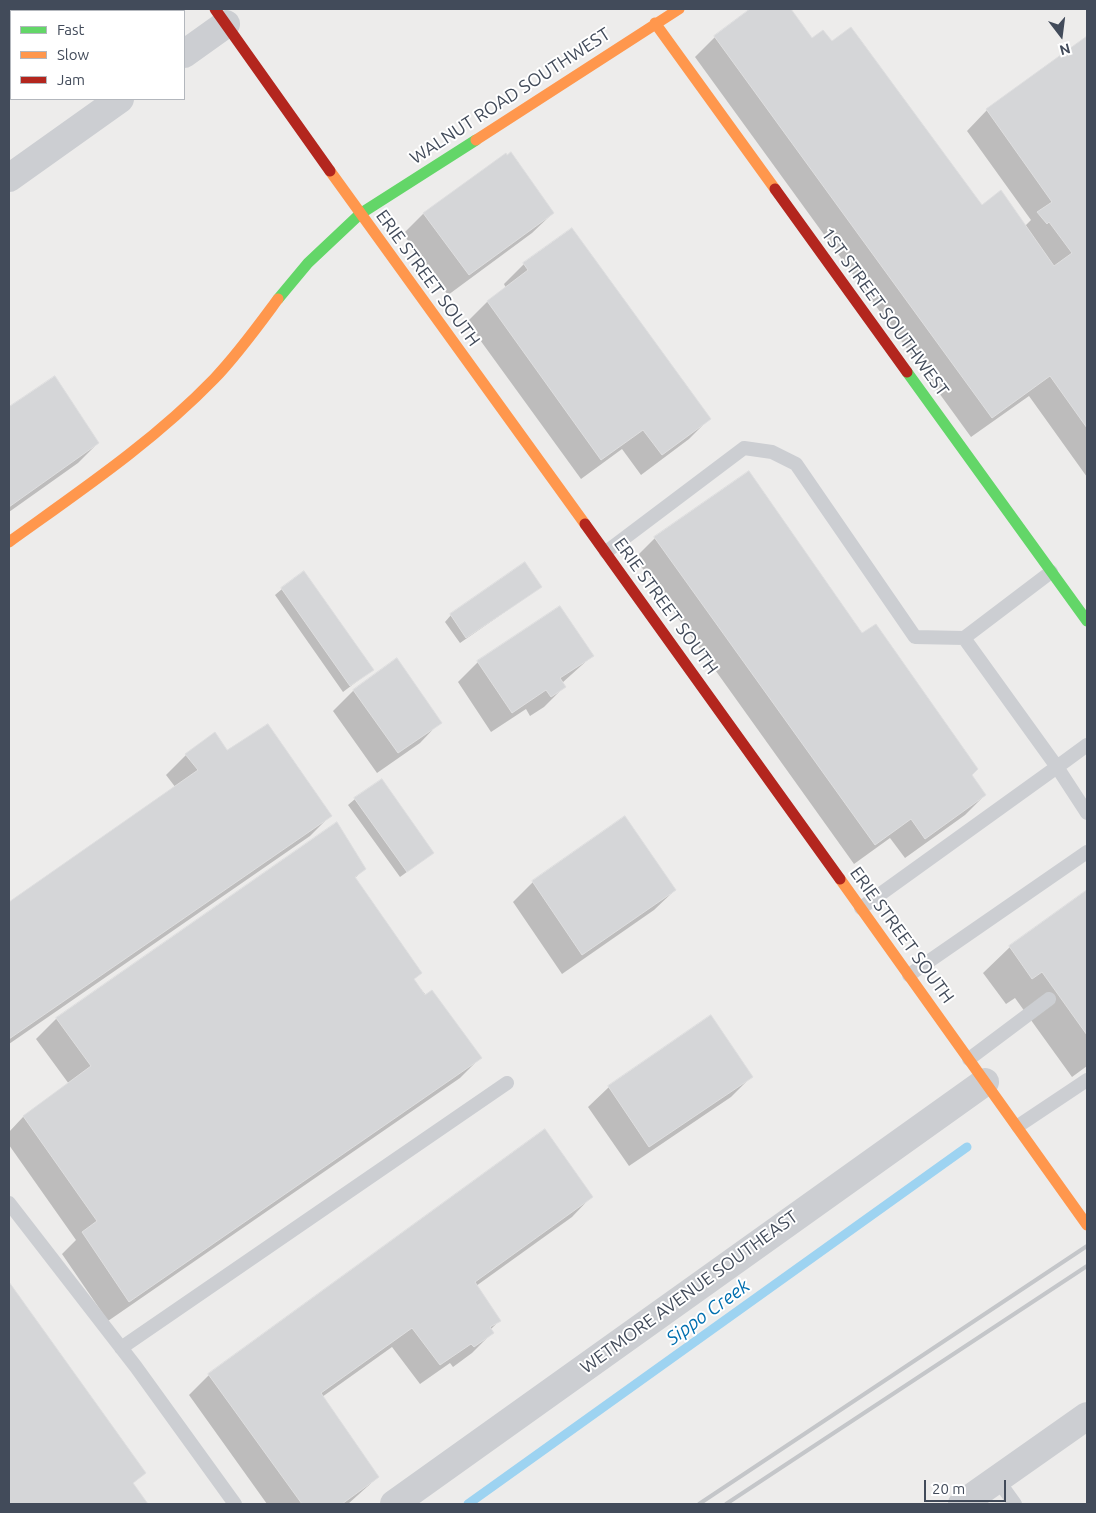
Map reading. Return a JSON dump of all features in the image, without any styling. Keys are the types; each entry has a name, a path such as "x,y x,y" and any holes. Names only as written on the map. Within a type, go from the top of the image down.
{"main road":[{"name":"WALNUT ROAD SOUTHWEST","path":"9,542 133,451 186,407 243,346 293,280 316,255 360,214 679,9"},
{"name":"ERIE STREET SOUTH","path":"220,17 1018,1126 1087,1226"},
{"name":"1ST STREET SOUTHWEST","path":"655,23 1087,620"}],"street":[{"path":"185,53 220,17"},
{"path":"9,178 119,100"},
{"name":"WETMORE AVENUE SOUTHEAST","path":"394,1504 985,1082"},
{"path":"962,1504 1087,1416"}],"lane":[{"path":"606,552 744,448 772,452 796,464 915,637 964,638 1051,572"},
{"path":"964,638 1087,813"},
{"path":"861,908 1087,744"},
{"path":"909,975 1087,852"},
{"path":"969,1059 1049,999"},
{"path":"1018,1126 1087,1080"},
{"path":"121,1348 507,1083"},
{"path":"9,1203 121,1348 235,1504"},
{"path":"997,1479 1015,1504"}],"building":[{"path":"750,9 791,9 812,38 823,30 832,41 851,27 982,205 1001,190 1054,266 1072,253 1049,222 1047,224 1037,212 1052,202 986,109 1087,36 1087,428 1050,376 992,418 714,36"},
{"path":"511,152 554,213 469,275 423,213 506,153 507,155"},
{"path":"572,228 711,419 662,455 643,430 601,460 487,301 528,270 523,263"},
{"path":"55,376 99,443 9,507 9,407"},
{"path":"749,471 862,633 876,624 978,769 972,775 986,795 925,839 911,819 875,845 654,537"},
{"path":"525,562 542,587 466,638 450,614"},
{"path":"304,571 374,670 350,686 281,588"},
{"path":"560,606 594,656 560,678 566,687 551,697 546,690 512,713 477,661"},
{"path":"397,658 442,723 398,753 353,690"},
{"path":"268,724 332,816 9,1039 9,902 198,770 185,754 215,732 227,750"},
{"path":"382,779 434,853 407,872 354,798"},
{"path":"625,816 676,890 582,955 532,881"},
{"path":"337,822 366,869 355,877 422,973 414,979 425,995 432,990 482,1058 129,1302 82,1232 97,1221 23,1116 91,1066 56,1018"},
{"path":"1087,890 1087,1035 1042,972 1032,979 1009,946"},
{"path":"711,1015 753,1077 649,1147 608,1086"},
{"path":"545,1129 593,1197 475,1282 501,1321 490,1327 494,1333 474,1347 471,1344 440,1365 412,1328 321,1393 379,1477 342,1504 302,1504 208,1374"},
{"path":"9,1282 146,1473 133,1483 148,1504 9,1504"}],"waterway":[{"name":"Sippo Creek","path":"468,1504 967,1147"}],"railway":[{"path":"699,1504 1087,1246"},
{"path":"726,1504 1087,1266"}],"traffic: fast":[{"path":"278,299 308,263 360,214 476,140"},
{"path":"907,372 1087,621"}],"traffic: slow":[{"path":"476,140 679,9"},
{"path":"655,23 775,189"},
{"path":"330,171 585,524"},
{"path":"9,542 89,485 141,445 191,402 248,340 278,299"},
{"path":"840,879 1087,1225"}],"traffic: jam":[{"path":"215,9 330,171"},
{"path":"775,189 907,372"},
{"path":"585,524 840,879"}]}
